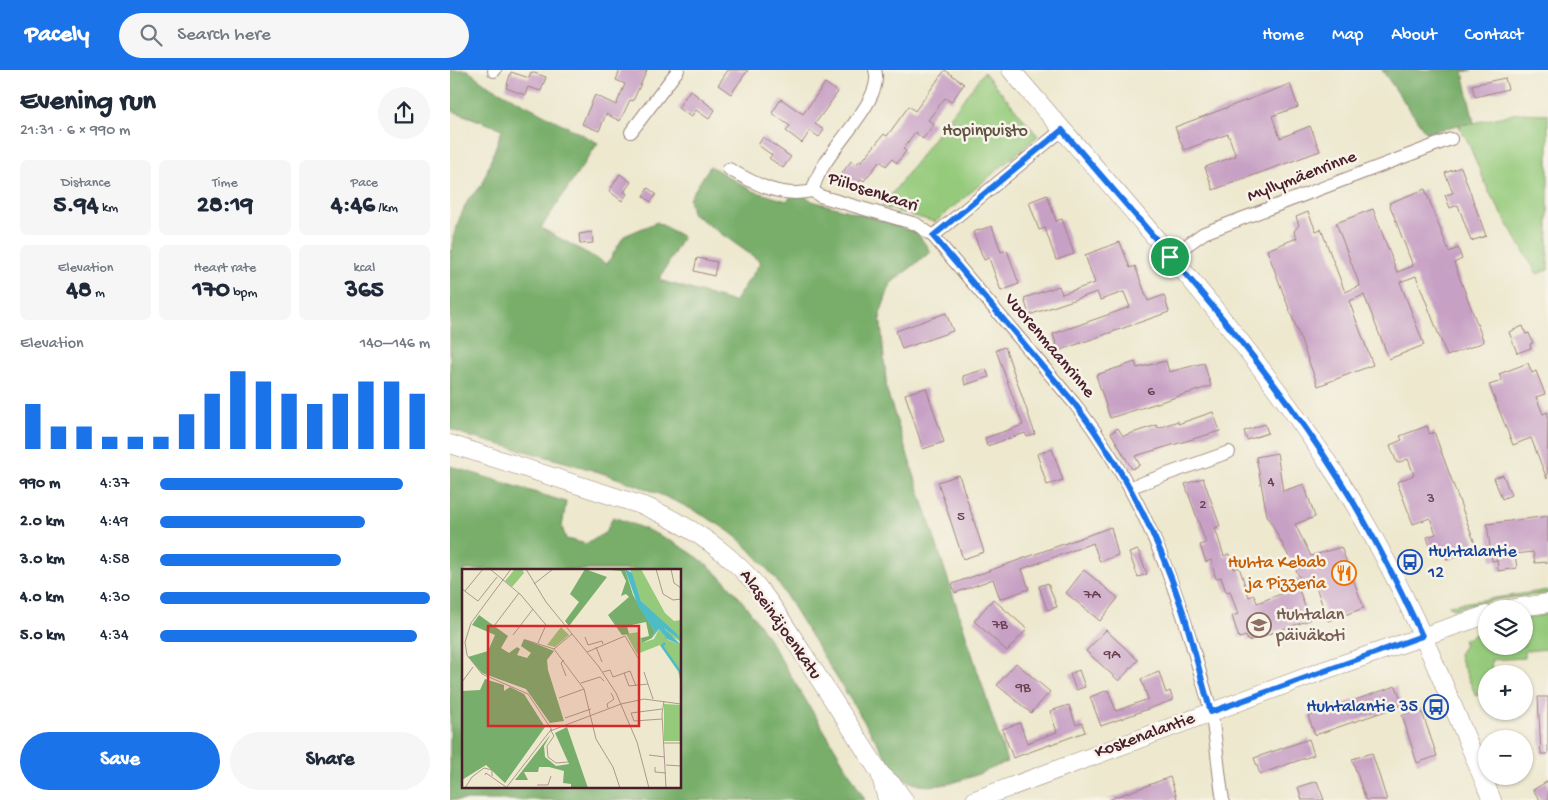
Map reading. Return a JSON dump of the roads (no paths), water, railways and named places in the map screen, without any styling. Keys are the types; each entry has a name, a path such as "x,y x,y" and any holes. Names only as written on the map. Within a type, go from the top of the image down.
{"street":[{"path":"631,132 678,70"},
{"path":"813,191 819,172 870,99 877,82 875,70"},
{"path":"1011,70 1260,365 1341,482 1384,557 1422,636 1492,800"},
{"path":"933,236 1062,130"},
{"name":"Myllymäenrinne","path":"1170,257 1204,233 1451,139"},
{"name":"Piilosenkaari","path":"729,169 755,184 778,193 798,194 813,191 820,196 916,224 933,236"},
{"name":"Vuorenmaanrinne","path":"933,236 1074,403 1091,425 1131,487 1170,576 1211,712 1223,800"},
{"name":"Alaseinäjoenkatu","path":"450,444 647,507 678,521 712,543 737,564 773,608 880,773 894,786 904,800"},
{"path":"1131,487 1229,452"},
{"path":"1533,605 1548,603"},
{"name":"Koskenalantie","path":"975,800 1211,712 1478,618"},
{"name":"Alaseinäjoenkatu","path":"880,773 886,800"}],"place":[{"name":"Huhtalantie 12","path":"1410,562"},
{"name":"Huhta Kebab ja Pizzeria","path":"1344,573"},
{"name":"Huhtalan päiväkoti","path":"1259,625"},
{"name":"Huhtalantie 35","path":"1436,707"}],"park label":[{"name":"Hopinpuisto","path":"985,131"}]}
